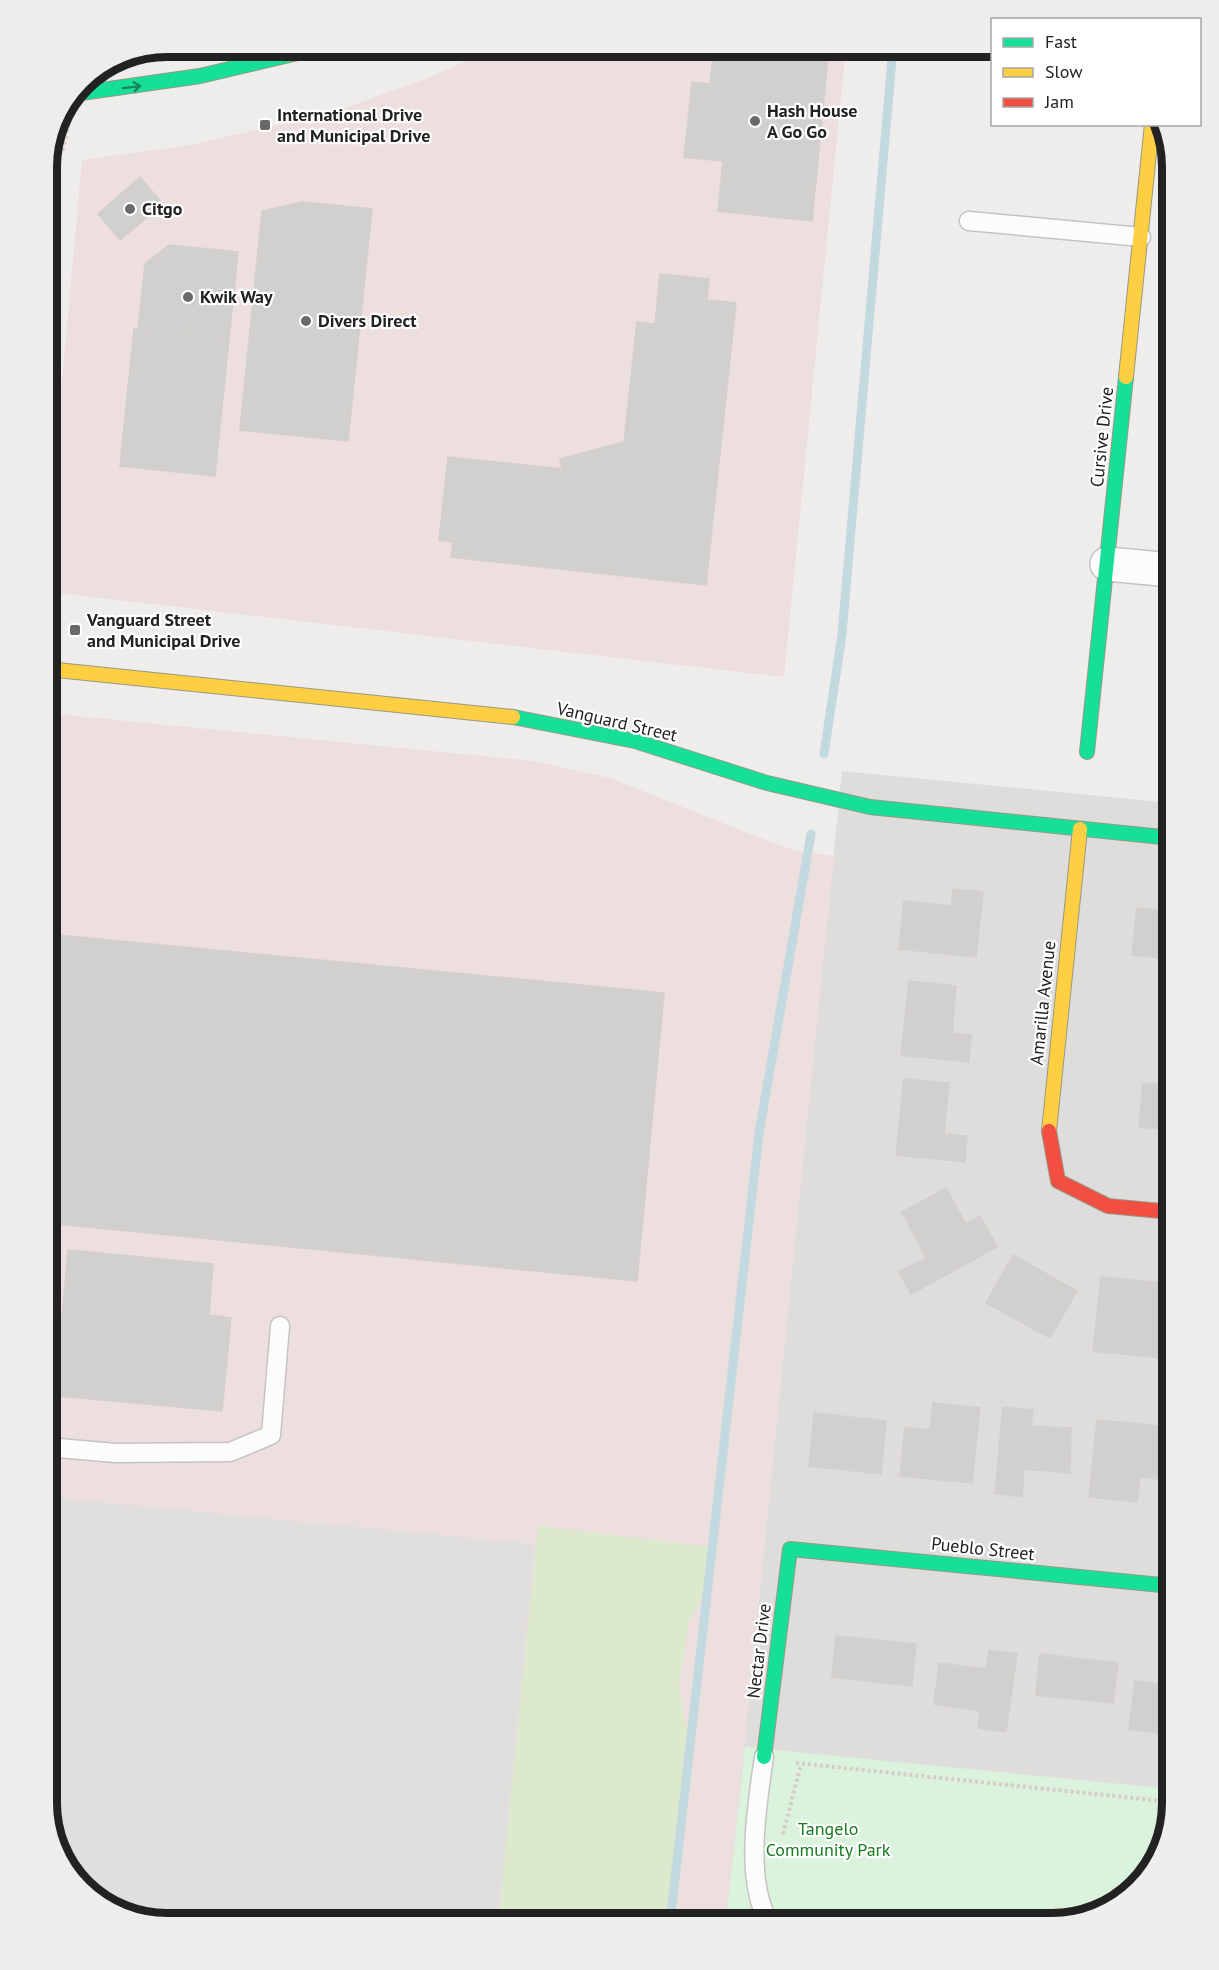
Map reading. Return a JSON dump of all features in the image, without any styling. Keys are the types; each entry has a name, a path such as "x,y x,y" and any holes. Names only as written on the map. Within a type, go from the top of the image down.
{"street":[{"path":"86,92 216,75 265,65 289,57"},
{"name":"Cursive Drive","path":"1087,752 1152,126"},
{"path":"1107,564 1162,569"},
{"name":"Vanguard Street","path":"57,670 510,716 635,741 767,783 870,807 1162,837"},
{"name":"Amarilla Avenue","path":"1080,829 1048,1128 1058,1181 1108,1206 1162,1211"},
{"name":"Pueblo Street","path":"790,1549 1162,1585"},
{"name":"Nectar Drive","path":"764,1757 790,1549"}],"lane":[{"path":"969,221 1141,237"},
{"path":"57,1448 115,1454 230,1452 271,1435 280,1326"},
{"path":"763,1913 755,1869 757,1810 764,1757"}],"path":[{"path":"59,148 63,149"},
{"path":"789,1762 1162,1801"},
{"path":"780,1842 801,1764"}],"shaded area":[{"path":"475,57 845,57 784,677 57,593 57,436 82,160 191,145 334,112 433,76"},
{"path":"57,714 533,761 610,778 768,841 797,851 834,856 727,1913 160,1913 132,1907 106,1894 84,1875 68,1851 61,1831 57,1802"},
{"path":"842,771 1162,802 1162,1802 1154,1845 1135,1875 1124,1886 1100,1902 1073,1911 1052,1913 727,1913"},
{"path":"57,1498 535,1544 499,1913 160,1913 119,1902 95,1886 76,1864 65,1845 57,1802"}],"green space":[{"path":"538,1526 711,1547 706,1591 689,1622 679,1686 689,1744 671,1913 499,1913"},
{"name":"Tangelo Community Park","path":"745,1747 1162,1788 1158,1831 1154,1845 1143,1864 1124,1886 1100,1902 1087,1907 1052,1913 727,1913"}],"building":[{"name":"Hash House A Go Go","path":"713,57 828,57 812,221 718,211 723,161 684,157 692,82 710,84"},
{"name":"Citgo","path":"140,177 163,204 120,240 98,214"},
{"name":"Divers Direct","path":"302,202 372,209 348,441 240,430 262,211"},
{"name":"Kwik Way","path":"169,245 238,252 229,339 138,330 145,264"},
{"path":"660,274 709,279 707,300 736,303 706,585 451,557 453,542 439,540 448,457 562,469 560,459 624,442 637,322 655,324"},
{"path":"134,329 229,339 215,476 120,466"},
{"path":"953,889 983,892 976,957 899,949 904,901 951,906"},
{"path":"1137,908 1162,911 1162,958 1132,955"},
{"path":"57,935 664,993 637,1281 57,1224"},
{"path":"909,981 956,986 952,1033 971,1035 969,1062 901,1055"},
{"path":"904,1079 949,1083 944,1134 967,1136 965,1162 896,1155"},
{"path":"1143,1083 1162,1085 1162,1129 1139,1127"},
{"path":"946,1188 966,1224 980,1216 997,1247 911,1294 899,1272 926,1258 902,1212"},
{"path":"68,1250 213,1264 209,1315 231,1318 222,1411 57,1396 57,1318 62,1319"},
{"path":"1013,1255 1077,1291 1050,1338 986,1303"},
{"path":"1101,1277 1162,1283 1162,1358 1093,1351"},
{"path":"933,1403 980,1408 972,1483 900,1476 905,1427 930,1430"},
{"path":"1003,1407 1033,1410 1031,1426 1071,1428 1070,1473 1024,1469 1022,1497 995,1493"},
{"path":"814,1413 886,1421 881,1474 809,1466"},
{"path":"1097,1420 1162,1426 1162,1480 1140,1477 1137,1502 1089,1497"},
{"path":"836,1636 916,1644 912,1686 832,1677"},
{"path":"989,1650 1017,1654 1006,1732 978,1728 980,1711 934,1704 939,1663 986,1669"},
{"path":"1040,1654 1118,1663 1113,1703 1036,1695"},
{"path":"1135,1681 1162,1685 1162,1734 1129,1729"}],"waterway":[{"path":"824,754 842,634 892,57"},
{"path":"671,1913 759,1133 811,834"}],"traffic: fast":[{"path":"86,92 200,76 281,57"},
{"path":"1087,752 1126,377"},
{"path":"513,717 635,741 767,783 870,807 1162,837"},
{"path":"764,1757 790,1549 1162,1585"}],"traffic: slow":[{"path":"1126,377 1152,126"},
{"path":"57,670 513,717"},
{"path":"1049,1131 1080,829"}],"traffic: jam":[{"path":"1049,1131 1058,1181 1108,1206 1162,1211"}],"place":[{"name":"Hash House A Go Go","path":"755,121"},
{"name":"International Drive and Municipal Drive","path":"265,125"},
{"name":"Citgo","path":"130,209"},
{"name":"Kwik Way","path":"188,297"},
{"name":"Divers Direct","path":"306,321"},
{"name":"Vanguard Street and Municipal Drive","path":"75,630"}]}
